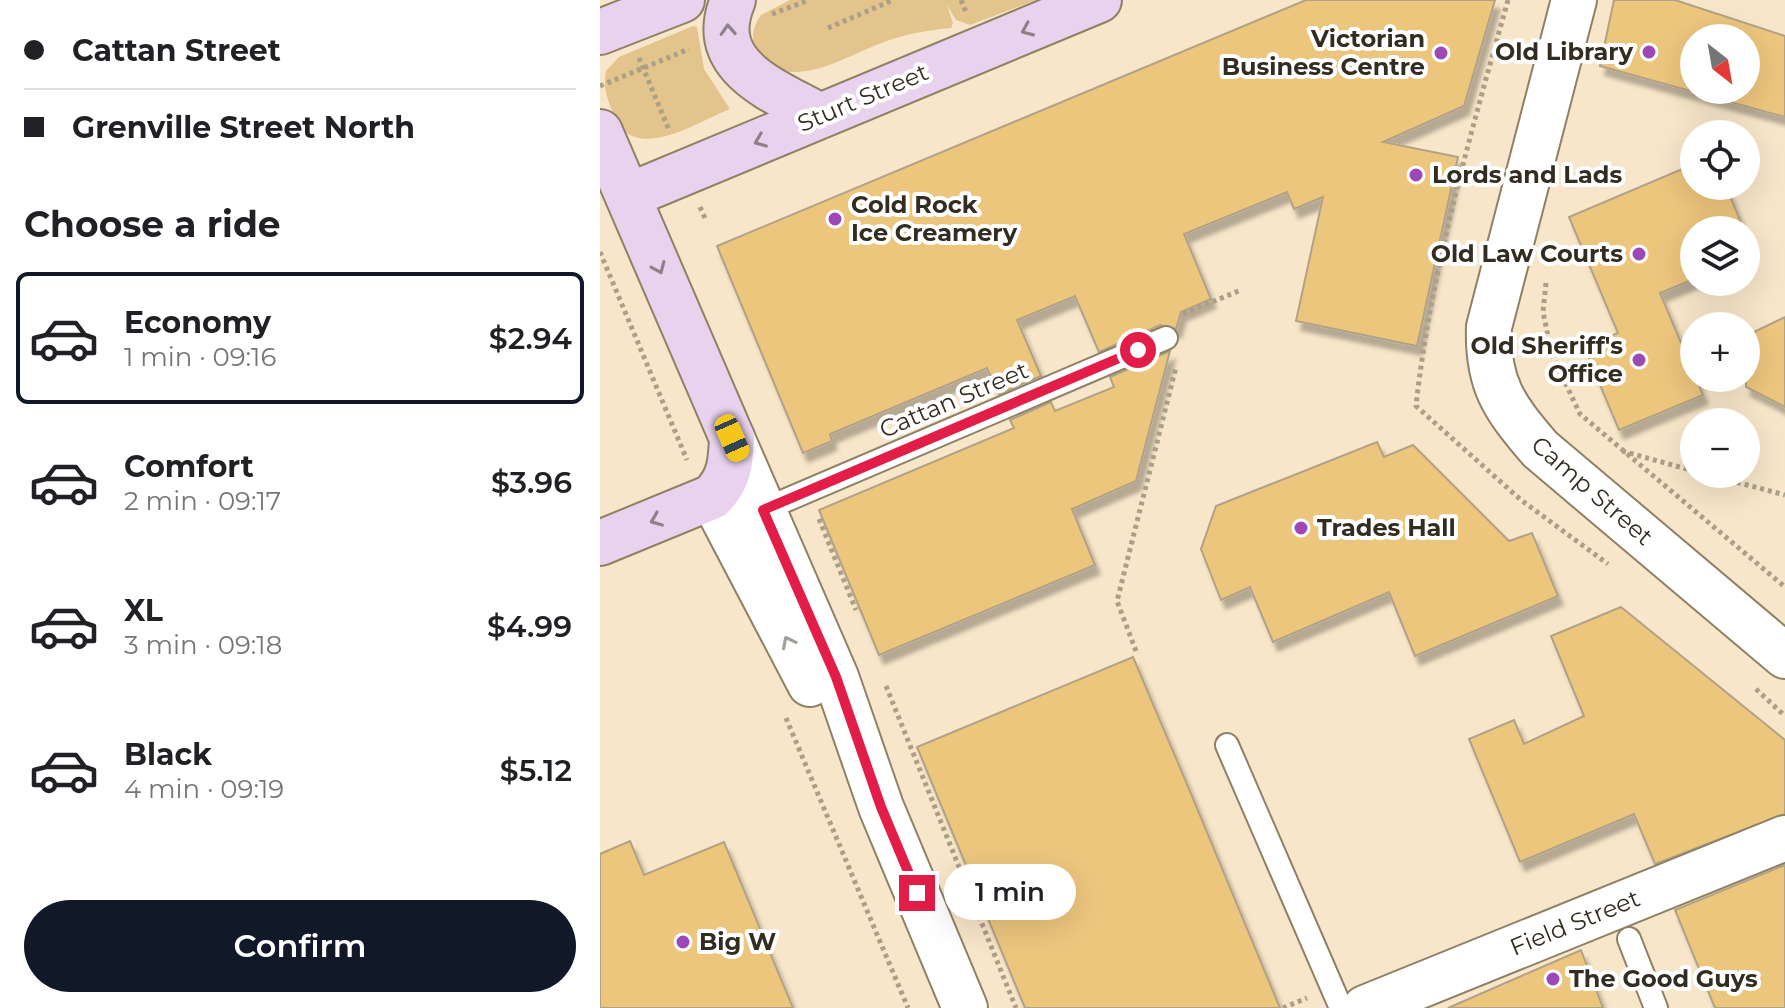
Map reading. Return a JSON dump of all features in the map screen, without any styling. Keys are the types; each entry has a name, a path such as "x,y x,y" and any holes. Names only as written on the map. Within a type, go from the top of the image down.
{"street":[{"path":"618,41 682,0"},
{"name":"Sturt Street","path":"614,193 820,116 1099,0"},
{"name":"Camp Street","path":"1574,0 1489,327 1487,362 1492,379 1515,420 1540,449 1785,656"},
{"path":"750,8 727,32 736,62 759,81 820,116"},
{"path":"600,132 614,193 732,438 836,677 881,807 965,1008"},
{"path":"600,543 701,482 722,487 730,468 732,438"},
{"path":"701,482 810,686 881,807"},
{"name":"Field Street","path":"1365,1008 1785,838"}],"lane":[{"name":"Cattan Street","path":"763,510 1172,346"},
{"path":"1227,745 1341,1008"},
{"path":"1629,939 1656,1008"}],"path":[{"path":"750,8 809,0"},
{"path":"828,28 893,0"},
{"path":"618,41 643,69 669,130"},
{"path":"600,86 687,50"},
{"path":"600,252 701,482"},
{"path":"1547,268 1543,312 1552,355 1580,414 1619,451 1785,587"},
{"path":"1136,651 1117,601 1172,346"},
{"path":"1619,451 1680,467"},
{"path":"1759,488 1785,495"},
{"path":"813,506 861,624"},
{"path":"885,683 1016,1008"},
{"path":"800,757 908,1008"}],"shaded area":[{"path":"790,0 1036,0 970,25 956,20 947,5 953,23 951,28 900,37 835,63 799,72 782,71 768,64 753,40 761,15"},
{"path":"697,27 704,69 730,109 666,136 649,139 634,137 622,129 613,113 606,92 606,71 619,57"}],"building":[{"path":"1306,0 1495,0 1464,106 1383,142 1458,157 1417,346 1296,321 1323,197 1294,209 1287,192 1184,234 1211,299 1181,312 1176,329 1160,325 1099,352 1075,296 1017,320 1041,376 999,394 987,368 830,434 832,441 803,453 717,246"},
{"name":"Old Library","path":"1614,0 1675,0 1748,24 1680,24 1680,88 1600,66"},
{"name":"Old Library","path":"1760,28 1785,36 1785,117 1738,104 1760,104"},
{"path":"1680,170 1680,200 1732,200 1738,216 1680,216 1680,285 1660,293 1680,340 1680,392 1702,392 1703,395 1619,430 1584,347 1618,333 1569,217"},
{"path":"1785,317 1785,407 1756,392 1760,392 1760,329"},
{"path":"1170,351 1136,481 1072,509 1095,565 879,655 819,510 1014,428 1010,420 1051,402 1055,411 1114,387 1110,377"},
{"path":"1377,442 1384,457 1413,445 1509,541 1532,533 1558,596 1415,656 1389,592 1273,642 1250,587 1221,600 1201,549 1216,506"},
{"path":"1621,607 1785,740 1785,814 1655,864 1634,814 1520,862 1469,739 1514,720 1524,744 1584,716 1551,636"},
{"path":"1133,657 1280,1008 1025,1008 917,747"},
{"name":"Big W","path":"630,841 644,875 724,842 793,1008 600,1008 600,854"},
{"path":"1785,865 1785,1008 1715,1008 1675,910"},
{"name":"The Good Guys","path":"1581,950 1603,1008 1448,1008"}],"place":[{"name":"Old Library","path":"1649,52"},
{"name":"Victorian Business Centre","path":"1441,53"},
{"name":"Lords and Lads","path":"1416,175"},
{"name":"Cold Rock Ice Creamery","path":"835,219"},
{"name":"Old Law Courts","path":"1639,254"},
{"name":"Old Sheriff's Office","path":"1639,360"},
{"name":"Trades Hall","path":"1301,528"},
{"name":"Big W","path":"683,942"},
{"name":"The Good Guys","path":"1553,979"}],"route":[{"path":"917,893 881,807 836,677 763,510 1138,350"}]}
